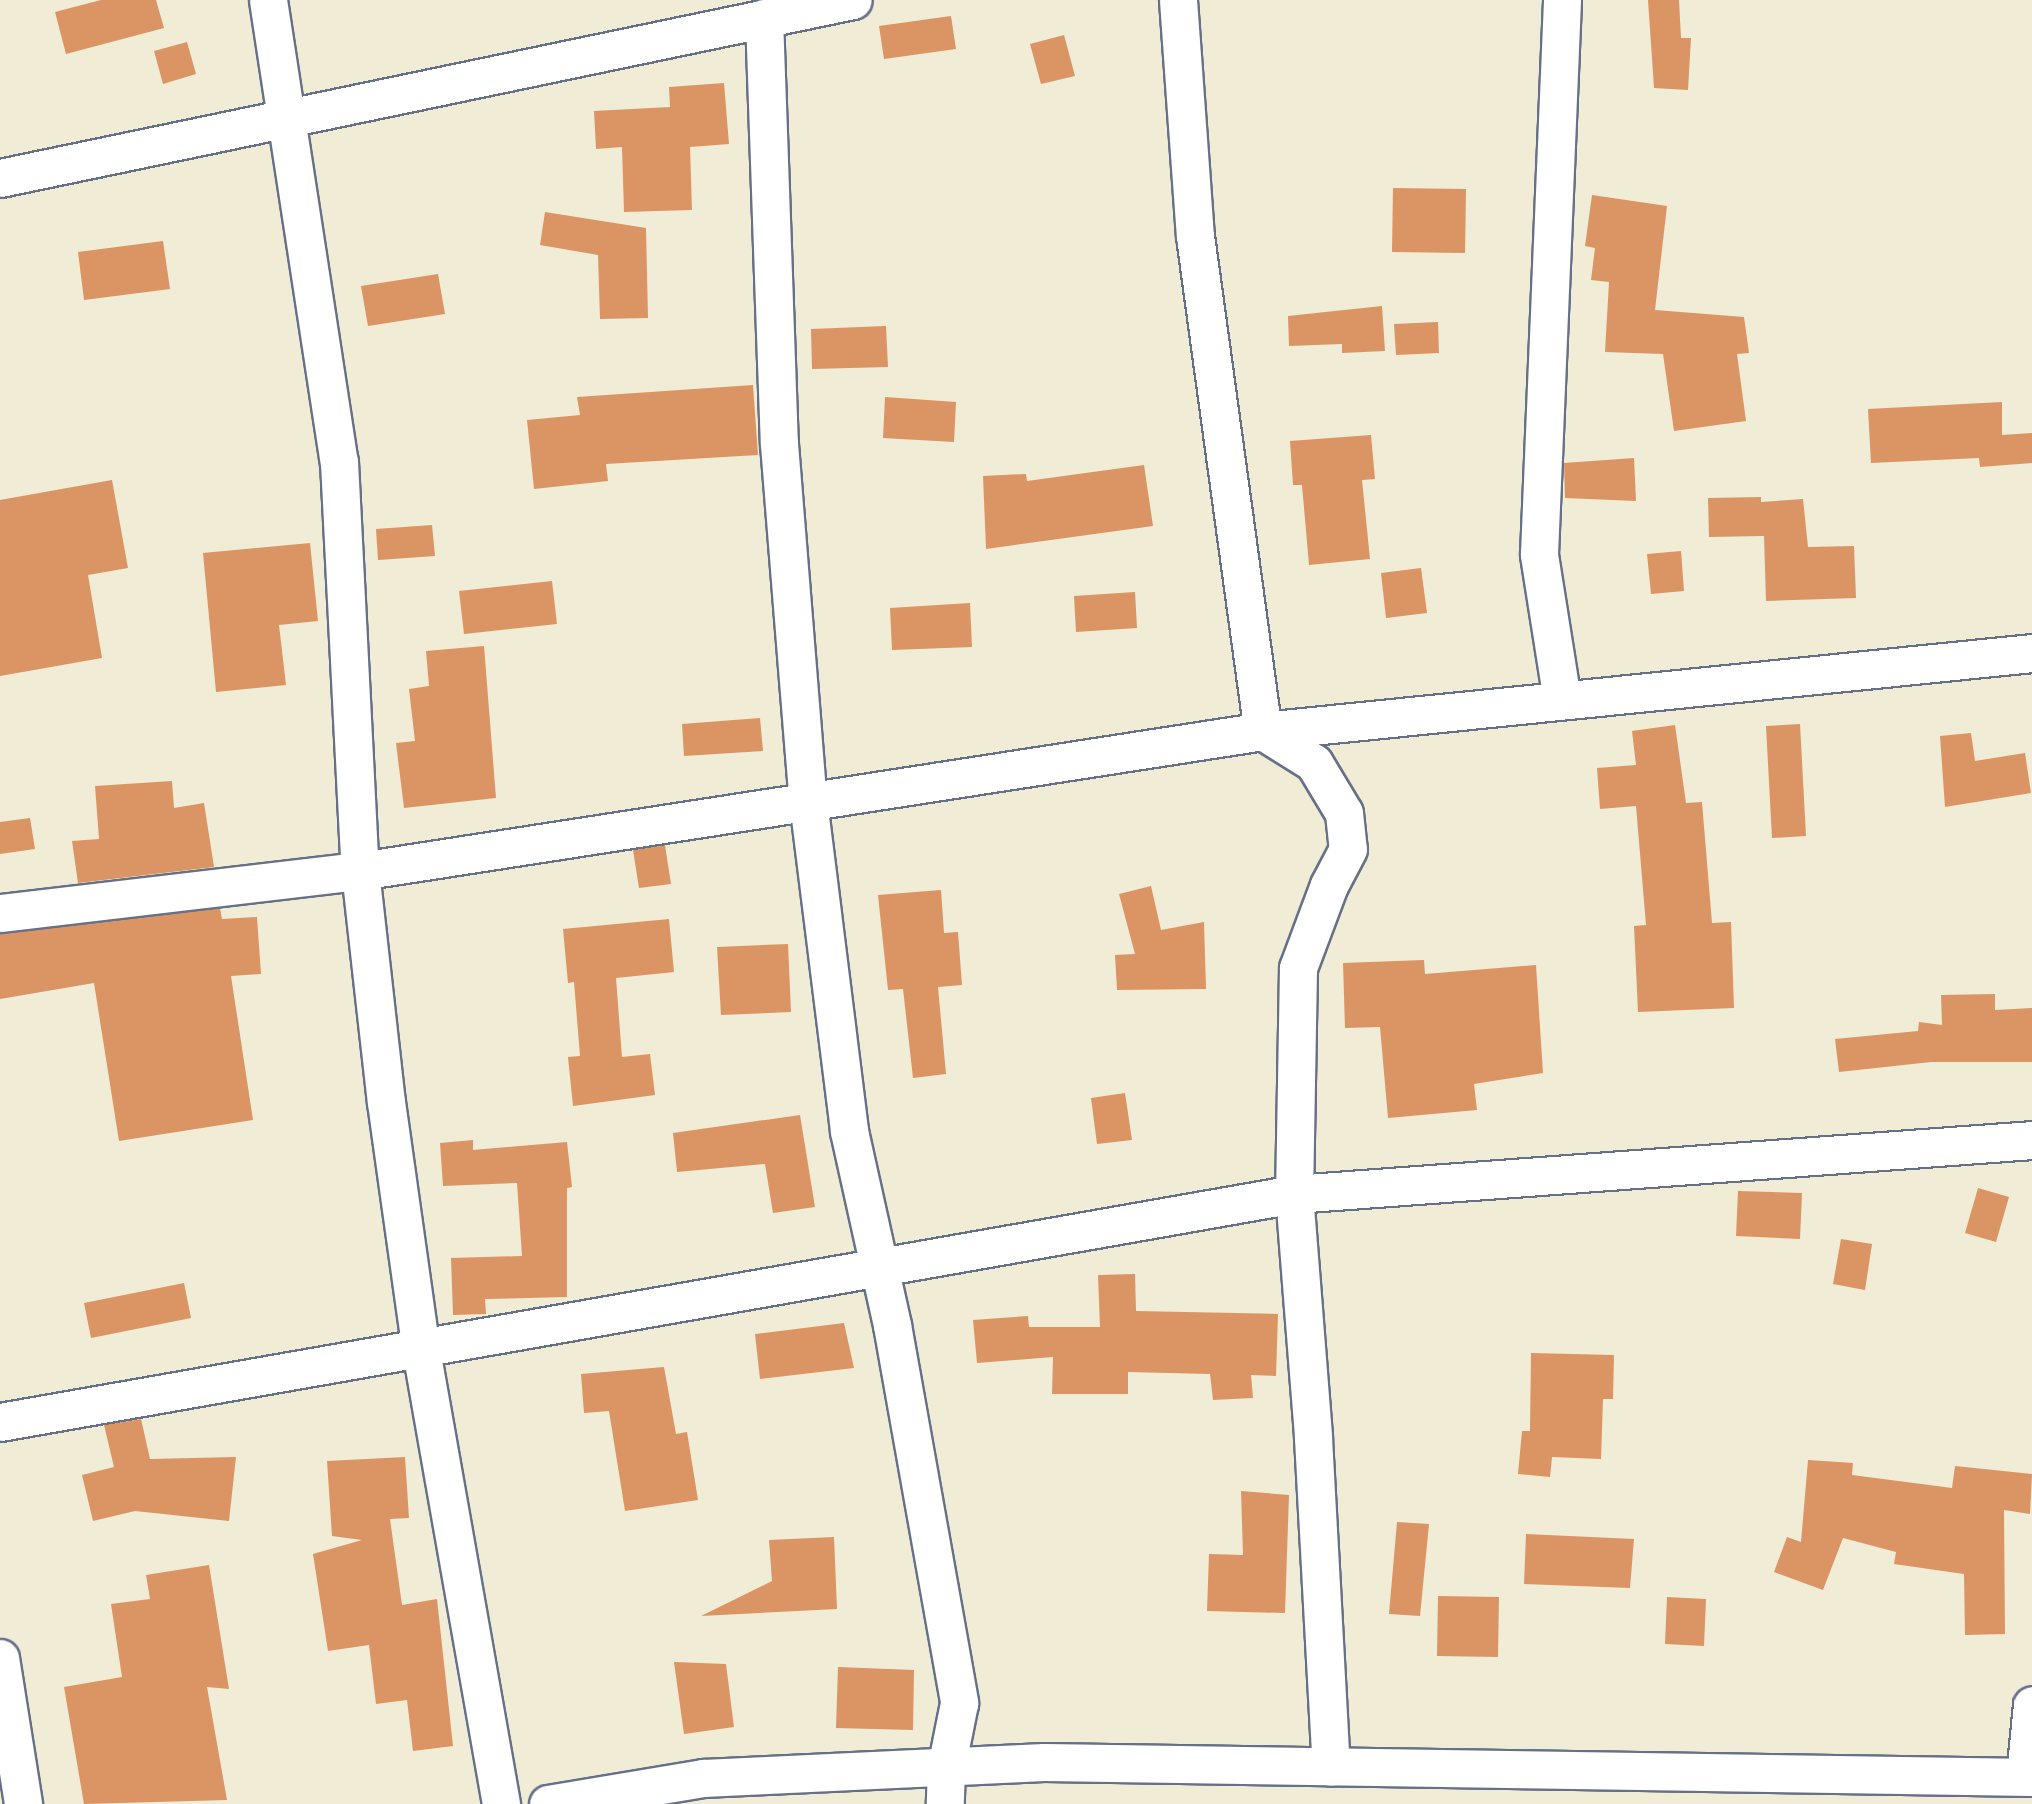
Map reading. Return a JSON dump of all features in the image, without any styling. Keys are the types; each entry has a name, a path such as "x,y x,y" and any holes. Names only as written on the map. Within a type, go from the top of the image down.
{"street":[{"path":"268,0 284,118 339,462 360,871 421,1350 501,1804"},
{"path":"0,178 853,0"},
{"path":"1178,0 1195,236 1263,731"},
{"path":"1562,700 1539,554 1563,0"},
{"path":"764,19 779,444 808,801 849,1131 878,1265 959,1703 946,1768 945,1804"},
{"path":"0,913 360,871 1263,731 2032,653"},
{"path":"1263,731 1314,763 1344,813 1348,849 1329,885 1298,968 1294,1194 1314,1437 1331,1767"},
{"path":"0,1422 421,1350 878,1265 1294,1194 2032,1140"},
{"path":"0,1658 23,1804"},
{"path":"548,1804 702,1778 1044,1762 2028,1777 2032,1705"}],"building":[{"path":"101,0 156,0 164,28 66,54 55,12"},
{"path":"1648,0 1679,0 1681,38 1691,38 1688,90 1654,88"},
{"path":"951,16 956,49 884,59 879,26"},
{"path":"1064,35 1075,76 1041,84 1030,44"},
{"path":"187,42 196,74 163,84 154,51"},
{"path":"724,83 729,144 690,147 692,210 624,212 622,147 596,149 594,111 670,107 669,87"},
{"path":"1393,188 1466,189 1465,253 1392,252"},
{"path":"1592,195 1667,206 1655,310 1744,317 1749,353 1737,354 1746,421 1674,431 1663,354 1605,352 1609,282 1591,280 1595,248 1585,246"},
{"path":"545,212 646,228 648,318 600,319 598,255 540,245"},
{"path":"163,241 170,289 84,300 78,252"},
{"path":"438,274 445,314 368,326 361,286"},
{"path":"1382,306 1385,351 1342,353 1342,344 1289,346 1288,316"},
{"path":"1438,322 1439,353 1396,355 1394,324"},
{"path":"886,326 888,367 812,369 811,329"},
{"path":"753,385 758,455 606,464 608,481 534,489 527,420 580,415 577,397"},
{"path":"885,397 956,402 954,442 883,438"},
{"path":"2002,402 2002,435 2032,433 2032,463 1980,467 1979,458 1871,463 1868,409"},
{"path":"1371,435 1375,479 1362,480 1370,559 1309,565 1302,485 1293,485 1290,441"},
{"path":"1634,458 1636,501 1565,498 1564,463"},
{"path":"1144,465 1153,526 986,549 983,476 1026,474 1027,481"},
{"path":"112,480 128,568 88,575 102,658 0,676 0,500"},
{"path":"1761,497 1761,502 1803,499 1808,547 1854,546 1856,598 1766,601 1764,536 1709,537 1708,498"},
{"path":"432,525 435,556 378,560 376,529"},
{"path":"310,543 318,621 279,625 286,685 216,692 203,553"},
{"path":"1681,551 1684,591 1651,594 1647,554"},
{"path":"1421,568 1427,613 1386,618 1381,573"},
{"path":"552,581 557,624 464,634 459,591"},
{"path":"1135,592 1137,628 1076,632 1074,596"},
{"path":"970,603 972,647 892,650 890,608"},
{"path":"484,646 496,798 404,808 396,743 415,741 409,689 429,686 426,651"},
{"path":"760,718 763,751 684,756 682,724"},
{"path":"1800,724 1806,836 1772,838 1766,726"},
{"path":"1675,725 1686,803 1702,802 1712,923 1731,922 1734,1008 1638,1012 1634,926 1646,925 1636,806 1600,809 1597,768 1636,765 1632,731"},
{"path":"1971,733 1975,761 2025,753 2031,793 1945,807 1940,736"},
{"path":"172,781 174,808 204,803 214,867 78,883 72,841 99,839 95,786"},
{"path":"30,818 35,849 0,854 0,822"},
{"path":"665,845 671,884 639,888 633,850"},
{"path":"1151,886 1161,930 1204,922 1206,989 1117,990 1115,955 1135,954 1119,894"},
{"path":"941,890 944,933 958,932 962,985 938,987 946,1074 913,1078 903,989 888,990 878,895"},
{"path":"220,908 222,919 257,917 261,974 231,976 253,1120 119,1141 94,983 0,999 0,934"},
{"path":"669,919 674,972 616,978 622,1057 650,1054 655,1095 573,1106 568,1057 580,1056 574,982 568,983 563,929"},
{"path":"788,944 791,1012 721,1015 717,947"},
{"path":"1424,960 1425,974 1536,965 1543,1073 1474,1084 1477,1110 1388,1118 1380,1027 1345,1028 1343,963"},
{"path":"1995,994 1995,1010 2032,1008 2032,1062 1931,1062 1839,1072 1835,1039 1918,1031 1919,1022 1942,1025 1941,995"},
{"path":"1125,1093 1132,1140 1097,1144 1091,1098"},
{"path":"800,1115 815,1207 773,1213 765,1164 677,1172 673,1133"},
{"path":"473,1140 473,1150 567,1142 572,1187 567,1188 567,1297 485,1299 486,1314 453,1315 451,1258 522,1256 517,1183 443,1186 440,1143"},
{"path":"1978,1188 2009,1197 1996,1242 1965,1233"},
{"path":"1738,1191 1802,1193 1800,1239 1736,1236"},
{"path":"1841,1239 1872,1244 1865,1290 1833,1284"},
{"path":"1135,1274 1136,1311 1278,1314 1276,1376 1251,1375 1253,1398 1213,1400 1210,1374 1128,1372 1128,1394 1052,1394 1053,1357 977,1363 973,1320 1028,1316 1029,1327 1100,1327 1098,1275"},
{"path":"184,1283 191,1318 91,1338 84,1303"},
{"path":"844,1323 854,1368 760,1379 755,1334"},
{"path":"1531,1353 1614,1355 1613,1399 1603,1399 1601,1459 1552,1457 1550,1477 1518,1474 1522,1431 1530,1431"},
{"path":"664,1367 676,1434 687,1432 698,1500 625,1511 609,1411 584,1413 581,1374"},
{"path":"141,1419 150,1459 236,1457 229,1521 135,1511 93,1521 82,1475 114,1467 104,1425"},
{"path":"405,1457 409,1518 390,1519 402,1605 437,1599 453,1746 413,1751 407,1700 376,1704 369,1645 328,1651 313,1554 362,1540 332,1536 327,1461"},
{"path":"1808,1460 1853,1463 1852,1475 1952,1488 1955,1466 2032,1474 2030,1514 2004,1510 2005,1634 1965,1635 1964,1574 1894,1564 1896,1552 1843,1538 1823,1590 1774,1572 1787,1537 1801,1542"},
{"path":"1241,1491 1289,1495 1285,1613 1207,1611 1209,1554 1243,1555"},
{"path":"1397,1522 1429,1524 1420,1616 1389,1614"},
{"path":"1526,1534 1634,1539 1630,1588 1524,1584"},
{"path":"834,1537 837,1609 701,1616 772,1581 769,1540"},
{"path":"209,1565 229,1689 207,1687 227,1800 84,1804 64,1687 122,1677 111,1604 150,1599 146,1575"},
{"path":"1438,1596 1499,1597 1498,1657 1437,1656"},
{"path":"1667,1597 1706,1599 1704,1646 1665,1644"},
{"path":"674,1662 726,1664 734,1727 684,1734"},
{"path":"838,1667 914,1670 913,1730 836,1728"}]}
